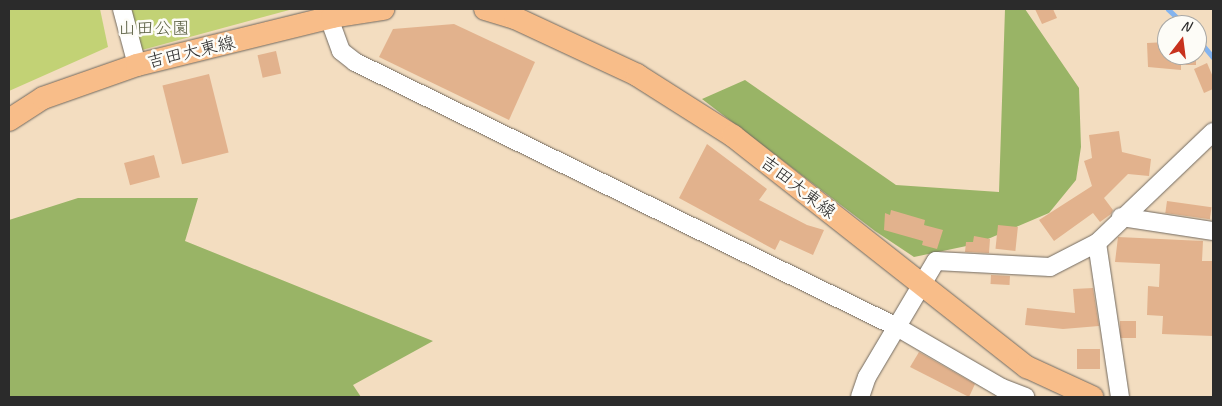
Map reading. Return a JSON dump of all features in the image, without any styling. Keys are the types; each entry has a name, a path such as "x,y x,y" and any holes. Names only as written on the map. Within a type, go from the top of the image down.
{"main road":[{"name":"吉田大東線","path":"9,120 42,98 137,65 329,18 383,9"},
{"name":"吉田大東線","path":"484,9 515,18 645,80 733,136 1027,367 1092,397"}],"street":[{"path":"122,9 137,65"},
{"path":"329,18 341,51 355,62 897,327 1002,388 1025,397"},
{"path":"860,397 867,378 936,261 1050,267 1097,243 1121,217 1213,132"},
{"path":"1121,217 1213,231"},
{"path":"1097,243 1120,397"}],"green space":[{"path":"9,9 100,9 108,47 9,91"},
{"name":"山田公園","path":"129,9 293,9 142,50"},
{"path":"1005,9 1025,9 1079,88 1081,147 1076,180 1049,213 976,244 914,257 875,231 702,99 745,80 896,185 999,192"},
{"path":"78,198 198,198 185,241 433,341 353,385 361,397 9,397 9,220"}],"building":[{"path":"1035,9 1053,9 1057,18 1042,24"},
{"path":"454,24 535,62 509,120 379,57 393,29"},
{"path":"1157,42 1157,65 1181,65 1181,70 1148,67 1147,43"},
{"path":"276,51 281,73 263,78 257,55"},
{"path":"1207,63 1213,77 1213,89 1204,93 1194,69 1207,65"},
{"path":"209,74 229,153 182,164 162,86"},
{"path":"1119,131 1122,152 1151,159 1149,176 1128,174 1104,198 1113,210 1111,214 1100,222 1093,213 1054,241 1039,220 1092,186 1084,161 1092,158 1089,135"},
{"path":"707,144 767,189 759,200 807,225 824,230 813,255 780,240 775,250 679,198"},
{"path":"154,155 160,177 130,185 124,163"},
{"path":"1167,201 1212,207 1210,219 1165,213"},
{"path":"891,210 925,220 924,225 943,230 937,249 922,245 923,241 884,230 885,213 890,215"},
{"path":"998,225 1018,227 1015,251 995,249"},
{"path":"974,236 990,239 989,253 965,252 966,242 973,242"},
{"path":"1118,237 1203,241 1202,261 1213,261 1213,336 1162,334 1163,316 1147,315 1148,286 1159,287 1160,264 1115,262"},
{"path":"991,275 1010,276 1010,285 991,284"},
{"path":"1093,288 1099,326 1063,329 1025,325 1027,308 1075,313 1073,289"},
{"path":"1120,321 1136,321 1136,338 1120,338"},
{"path":"1077,349 1100,349 1100,369 1077,369"},
{"path":"919,352 975,384 969,397 910,367"}],"waterway":[{"path":"1168,9 1174,15"},
{"path":"1207,50 1213,57"}]}
